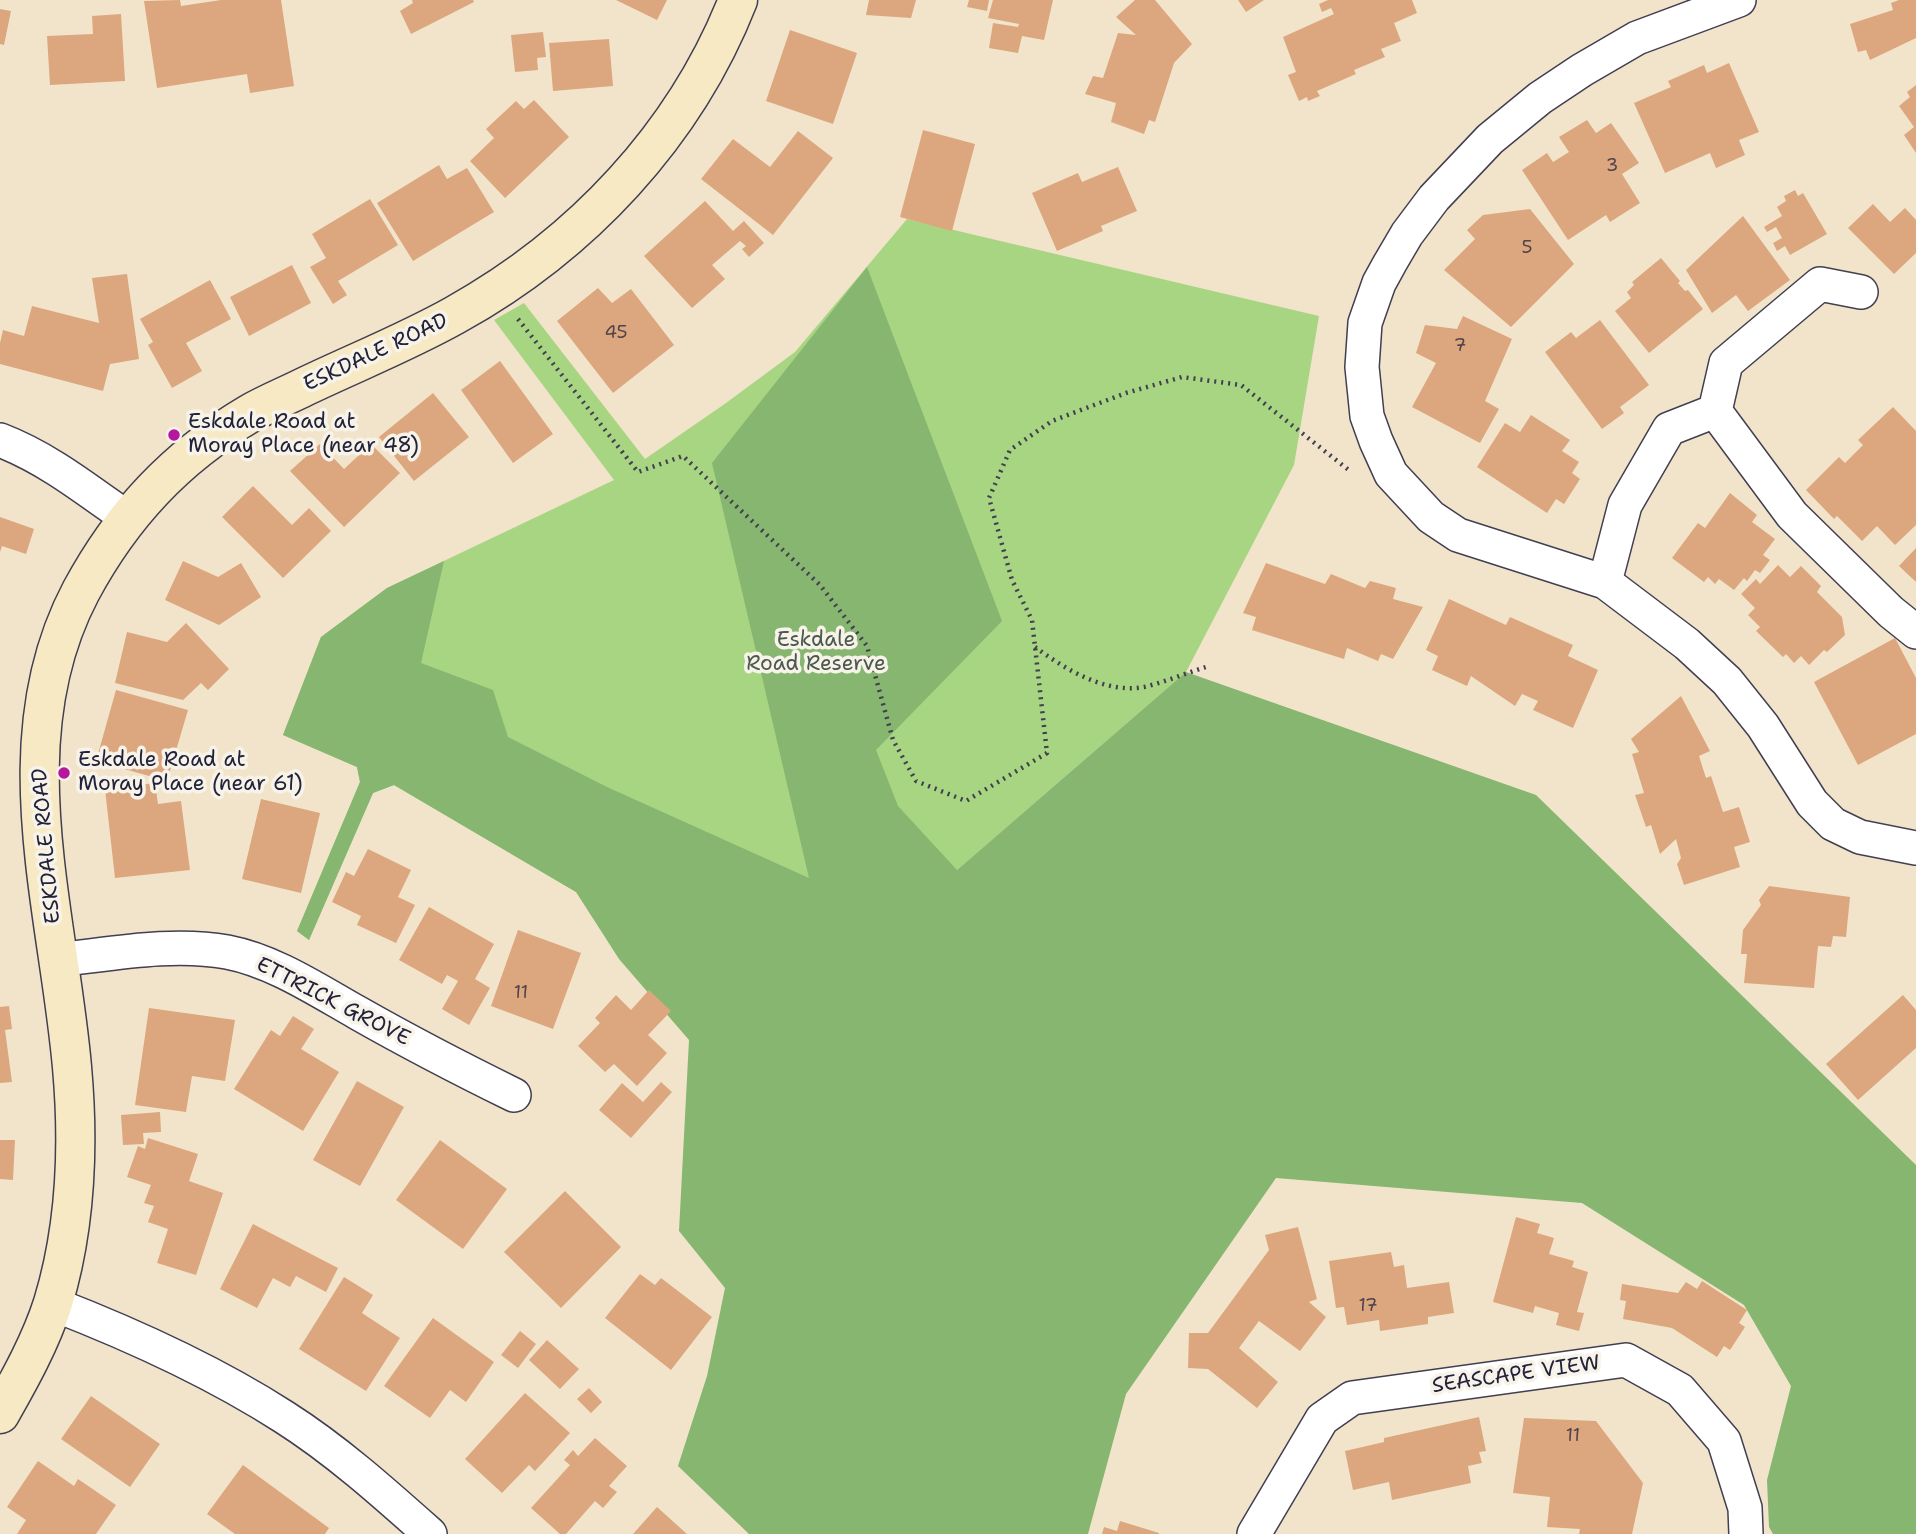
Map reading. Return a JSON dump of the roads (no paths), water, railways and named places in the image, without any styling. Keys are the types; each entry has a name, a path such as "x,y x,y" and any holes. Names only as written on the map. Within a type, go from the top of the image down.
{"street":[{"name":"ESKDALE ROAD","path":"0,1414 19,1381 53,1304 73,1199 75,1129 72,1065 44,854 39,748 51,668 63,630 82,589 127,517 157,484 200,446 252,412 452,317 497,291 547,256 595,213 635,170 684,108 738,0"},
{"path":"1739,0 1637,38 1539,98 1490,139 1434,198 1407,234 1379,283 1364,323 1362,367 1367,416 1391,474 1431,517 1458,535 1605,582 1687,644 1727,681 1763,726 1812,803 1833,824 1860,837 1916,848"},
{"path":"1861,292 1820,284 1726,363 1715,411 1791,515 1891,612 1916,632"},
{"path":"1605,582 1626,505 1669,429 1715,411"},
{"path":"0,440 61,471 127,517"},
{"name":"ETTRICK GROVE","path":"57,960 186,948 228,953 264,964 300,981 449,1063 514,1095"},
{"path":"53,1304 132,1335 176,1356 285,1418 356,1471 417,1530"},
{"name":"SEASCAPE VIEW","path":"1254,1534 1322,1419 1352,1398 1626,1360 1680,1391 1724,1441 1745,1508 1746,1534"}],"place":[{"name":"Eskdale Road at Moray Place (near 48)","path":"174,435"},
{"name":"Eskdale Road at Moray Place (near 61)","path":"64,773"}],"park label":[{"name":"Eskdale Road Reserve","path":"816,653"}]}
